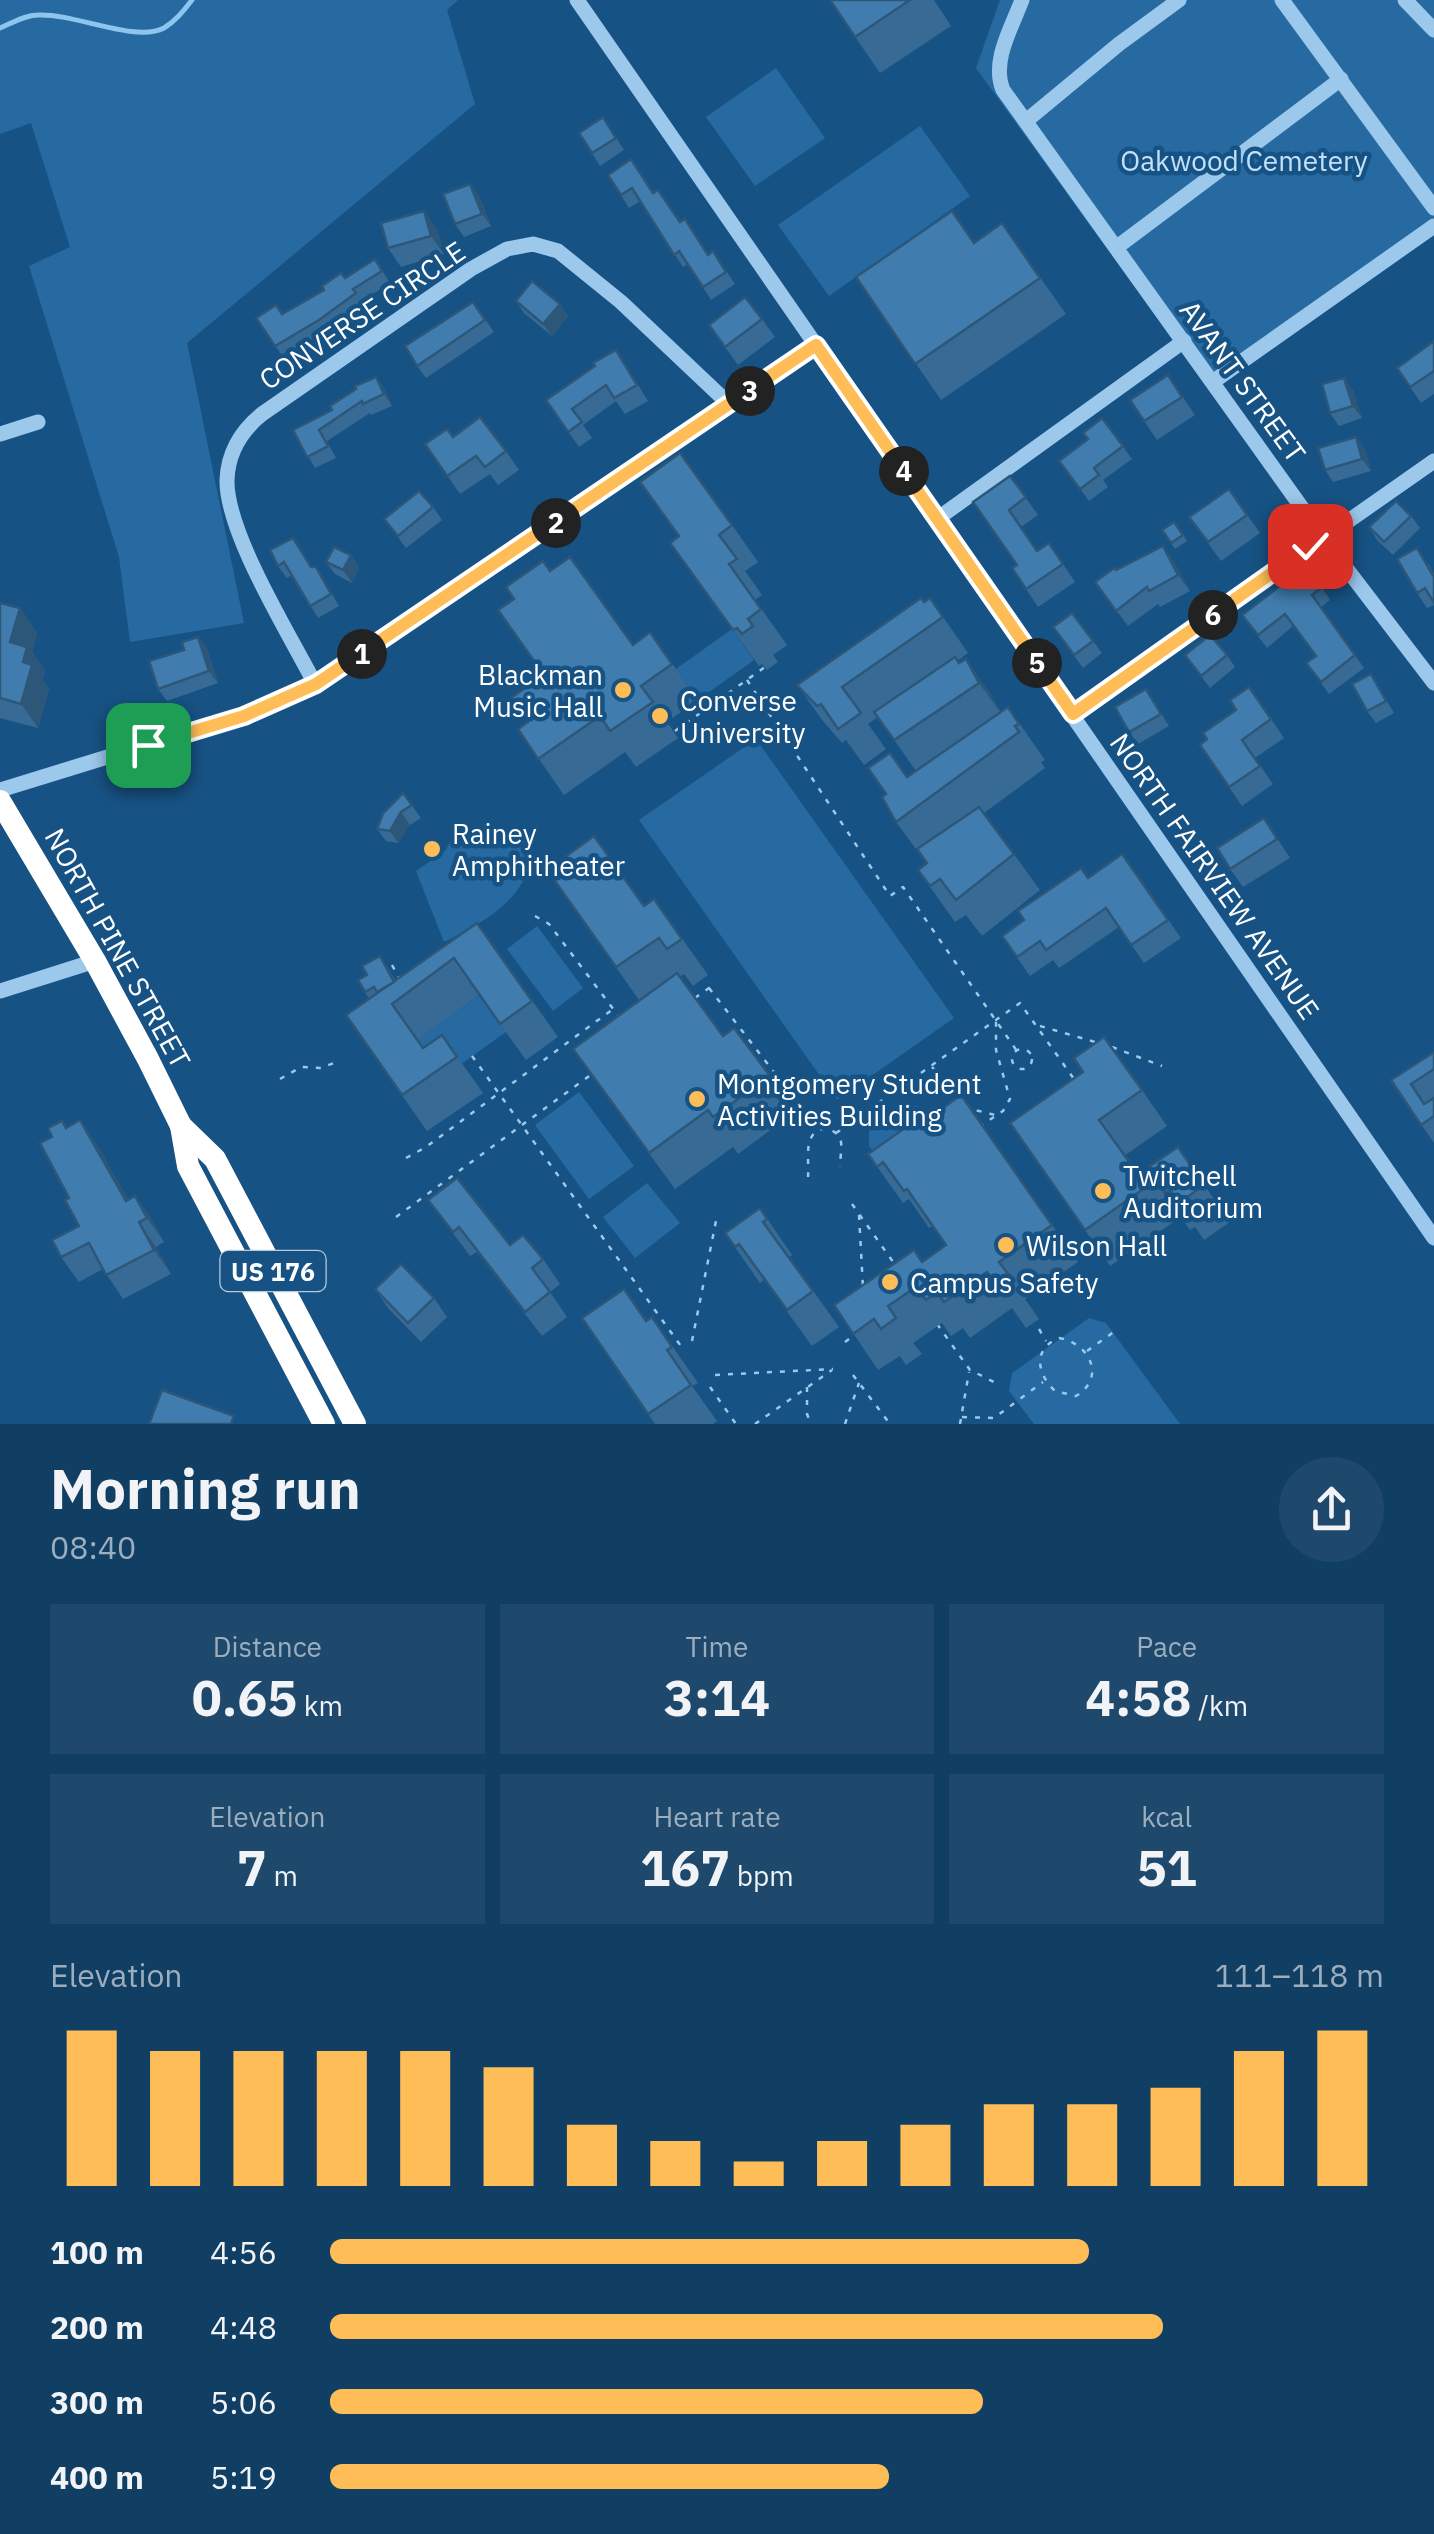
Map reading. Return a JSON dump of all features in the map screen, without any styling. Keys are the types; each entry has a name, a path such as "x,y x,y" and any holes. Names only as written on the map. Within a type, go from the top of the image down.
{"highway":[{"name":"NORTH PINE STREET","path":"0,801 95,961 181,1126 188,1166 324,1424"},
{"name":"NORTH PINE STREET","path":"181,1126 215,1159 355,1424"}],"street":[{"name":"NORTH FAIRVIEW AVENUE","path":"578,0 1433,1234"},
{"name":"AVANT STREET","path":"1022,0 998,71 1003,90 1324,537 1434,683"},
{"path":"1026,121 1179,0"},
{"path":"1282,0 1434,208"},
{"path":"1405,0 1434,30"},
{"path":"1117,247 1341,79"},
{"path":"1214,381 1434,226"},
{"name":"CONVERSE CIRCLE","path":"316,684 264,589 233,516 227,478 230,458 238,440 262,414 471,269 520,245 558,251 621,302 730,405"},
{"path":"937,519 1184,341"},
{"path":"0,790 244,716 316,684 816,345"},
{"path":"0,434 38,422"},
{"path":"1073,714 1434,461"},
{"path":"0,991 95,961"}],"path":[{"path":"674,732 765,667"},
{"path":"747,680 890,896 903,887 1017,1051"},
{"path":"535,916 549,924 621,1020"},
{"path":"392,965 400,980"},
{"path":"695,998 716,983"},
{"path":"709,988 818,1129"},
{"path":"836,1133 1020,1003 1078,1086"},
{"path":"406,1158 614,1009"},
{"path":"973,1131 996,1116 1010,1099 996,1050 996,1020"},
{"path":"1038,1025 1093,1042"},
{"path":"1111,1047 1162,1066"},
{"path":"472,1056 683,1348"},
{"path":"280,1080 301,1067 320,1068 337,1062"},
{"path":"931,1066 971,1109 996,1116"},
{"path":"396,1217 594,1073"},
{"path":"808,1178 810,1139 818,1129 836,1133 841,1142 840,1166"},
{"path":"852,1204 904,1278"},
{"path":"859,1214 863,1290"},
{"path":"692,1342 717,1216"},
{"path":"931,1316 970,1370 994,1382"},
{"path":"845,1342 865,1328"},
{"path":"1039,1329 1048,1342"},
{"path":"1086,1352 1118,1329"},
{"path":"1068,1340 1086,1352 1093,1370 1084,1391 1065,1396 1044,1381 1039,1361 1048,1342 1068,1340"},
{"path":"715,1374 833,1369 755,1424"},
{"path":"960,1424 970,1370"},
{"path":"854,1375 890,1424"},
{"path":"962,1417 994,1418 1044,1381"},
{"path":"845,1424 859,1382"},
{"path":"710,1387 736,1424"},
{"path":"807,1387 810,1424"}],"green space":[{"path":"0,0 458,0 447,10 475,104 187,343 244,623 130,642 119,557 29,266 70,247 31,123 0,134"},
{"name":"Oakwood Cemetery","path":"1000,0 1434,0 1434,218 1205,384 976,68"},
{"path":"776,68 825,138 755,186 706,117"},
{"path":"920,126 970,196 829,296 778,225"},
{"path":"732,629 754,660 698,700 676,669"},
{"path":"756,739 954,1018 837,1100 639,820"},
{"path":"455,831 533,843 526,875 511,898 491,915 444,942 416,871 446,850"},
{"path":"537,926 583,988 553,1011 507,949"},
{"path":"479,995 506,1032 443,1077 418,1040"},
{"path":"579,1092 634,1166 589,1199 535,1125"},
{"path":"906,1104 922,1107 937,1127 899,1167 882,1164 869,1146 869,1130"},
{"path":"647,1183 680,1223 635,1258 603,1217"},
{"path":"1089,1318 1106,1323 1180,1424 1034,1424 1009,1391 1012,1373"}],"building":[{"path":"830,0 910,0 855,37"},
{"path":"603,117 616,138 592,153 579,133"},
{"path":"631,159 653,193 658,190 680,222 685,219 708,255 713,251 726,272 703,287 679,251 674,255 632,188 621,195 608,175"},
{"path":"470,184 482,214 455,224 443,194"},
{"path":"424,211 431,236 388,248 381,223"},
{"path":"952,211 974,243 1002,223 1040,278 915,364 856,277"},
{"path":"375,259 382,271 353,289 356,293 319,320 275,346 256,318 276,305 282,314 324,290 322,286 341,273 345,278"},
{"path":"532,281 560,304 543,324 516,301"},
{"path":"745,297 762,319 725,347 709,325"},
{"path":"473,302 485,320 417,366 405,346"},
{"path":"1434,341 1434,371 1410,387 1397,368"},
{"path":"616,350 637,385 614,398 606,385 572,409 582,422 568,432 546,400"},
{"path":"1168,375 1182,397 1144,421 1130,400"},
{"path":"376,377 384,394 363,404 362,401 319,430 328,446 307,457 293,430 332,410 330,406 355,386"},
{"path":"1344,378 1353,406 1330,413 1322,384"},
{"path":"480,417 506,451 485,467 476,456 447,476 425,444 447,429 453,437"},
{"path":"1102,418 1123,446 1094,468 1099,475 1080,489 1059,461 1088,439 1083,433"},
{"path":"1356,437 1362,459 1325,470 1318,448"},
{"path":"680,453 732,525 719,535 737,559 729,564 761,609 748,619 753,626 742,634 737,628 733,630 670,543 679,536 640,482"},
{"path":"1010,476 1026,497 1009,510 1037,551 1049,543 1063,564 1026,589 1012,568 1017,565 973,502"},
{"path":"1229,489 1247,515 1208,542 1189,517"},
{"path":"419,491 433,507 398,536 384,519"},
{"path":"1396,501 1411,516 1384,542 1369,527"},
{"path":"1174,522 1183,535 1171,543 1162,530"},
{"path":"293,538 331,594 310,606 284,562 278,566 270,550"},
{"path":"1163,546 1178,575 1149,591 1147,587 1116,611 1095,582 1114,568"},
{"path":"334,547 351,555 343,570 326,562"},
{"path":"1417,548 1434,577 1434,603 1425,588 1417,593 1397,559"},
{"path":"570,557 633,645 650,632 672,664 641,686 653,702 610,731 600,716 538,759 518,729 528,722 511,698 544,675 498,610 514,599 506,587 543,561 550,571"},
{"path":"1305,567 1322,587 1312,595 1355,655 1321,682 1306,663 1316,656 1285,614 1258,635 1242,615"},
{"path":"921,598 924,602 930,598 943,617 842,687 861,713 838,729 821,704 817,706 797,685"},
{"path":"0,603 20,608 10,642 27,647 23,662 32,665 21,704 0,698"},
{"path":"1072,613 1093,641 1074,655 1053,627"},
{"path":"1210,635 1227,655 1201,676 1185,655"},
{"path":"198,637 209,671 158,689 149,661 184,650 182,642"},
{"path":"955,657 959,663 966,659 979,683 894,740 874,712"},
{"path":"1371,674 1386,701 1367,711 1352,684"},
{"path":"1249,687 1271,719 1242,740 1260,766 1229,787 1200,745 1207,739 1203,733 1236,710 1230,700"},
{"path":"1146,689 1161,714 1129,732 1115,707"},
{"path":"1008,707 1019,724 1015,726 1019,732 896,822 882,797 886,794 868,768 890,753 907,777"},
{"path":"403,793 412,805 401,812 390,831 377,829 383,813"},
{"path":"979,807 1014,854 956,900 940,879 930,886 918,870 927,863 917,849"},
{"path":"1264,818 1277,839 1230,869 1217,848"},
{"path":"594,836 644,906 654,899 682,939 667,949 659,938 616,967 547,870"},
{"path":"1122,854 1168,920 1131,945 1106,908 1046,950 1040,941 1017,957 1002,936 1024,920 1018,911 1081,868 1088,878"},
{"path":"477,923 532,1001 500,1024 454,958 392,1004 423,1048 442,1035 457,1057 402,1095 346,1015"},
{"path":"380,956 394,982 377,992 374,987 365,992 358,980 367,975 362,966"},
{"name":"Montgomery Student Activities Building","path":"677,973 723,1036 734,1028 770,1076 713,1117 708,1110 649,1153 573,1049"},
{"path":"1104,1037 1142,1090 1099,1120 1138,1174 1178,1147 1204,1185 1179,1203 1156,1180 1085,1230 1010,1123 1083,1072 1074,1058"},
{"path":"1434,1052 1434,1069 1411,1084 1424,1104 1434,1098 1434,1116 1421,1125 1391,1080"},
{"path":"961,1095 1052,1225 999,1262 1014,1282 1000,1291 987,1272 944,1302 937,1292 926,1300 916,1287 888,1306 896,1318 881,1329 874,1319 853,1334 834,1305 914,1250 922,1262 946,1245 907,1189 904,1191 883,1162 877,1167 868,1154 929,1111 932,1116"},
{"path":"80,1120 126,1201 135,1196 147,1218 139,1222 154,1250 106,1275 89,1243 61,1257 52,1240 79,1226 40,1143 52,1137 48,1128 62,1121 66,1128"},
{"path":"457,1178 510,1245 523,1235 543,1259 532,1268 550,1292 525,1312 459,1227 453,1232 428,1200"},
{"path":"760,1208 767,1219 763,1222 813,1291 787,1310 739,1244 735,1247 725,1233"},
{"path":"401,1264 434,1298 408,1323 375,1289"},
{"path":"624,1289 646,1321 652,1317 672,1347 667,1350 691,1385 648,1414 582,1318"},
{"path":"162,1390 234,1416 231,1424 149,1424"}],"waterway":[{"path":"0,28 38,15 152,32 172,22 192,0"}],"place":[{"name":"Blackman Music Hall","path":"623,690"},
{"name":"Converse University","path":"660,716"},
{"name":"Rainey Amphitheater","path":"432,849"},
{"name":"Montgomery Student Activities Building","path":"697,1099"},
{"name":"Twitchell Auditorium","path":"1103,1191"},
{"name":"Wilson Hall","path":"1006,1245"},
{"name":"Campus Safety","path":"890,1282"}],"route":[{"path":"148,745 244,716 316,684 816,345 1073,714 1310,546"}]}
